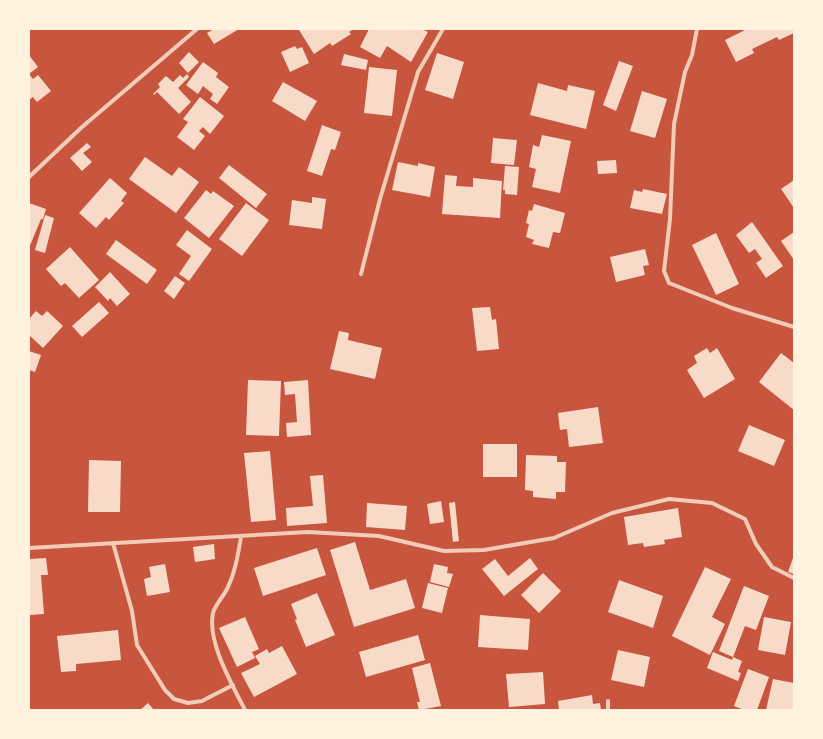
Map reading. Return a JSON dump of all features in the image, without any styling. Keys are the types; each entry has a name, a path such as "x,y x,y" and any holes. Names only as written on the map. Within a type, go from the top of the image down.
{"street":[{"path":"29,177 82,127 197,29"},
{"path":"361,274 380,199 418,72 443,29"},
{"path":"697,29 692,55 685,72 674,124 670,219 664,272 669,283 732,308 794,327"},
{"path":"29,548 316,533 379,536 444,551 484,550 554,538 612,513 669,499 712,503 745,519 756,544 772,568 794,578"},
{"path":"242,537 235,569 227,589 214,612 212,631 233,685 245,710"},
{"path":"113,543 132,611 137,645 165,690 174,699 188,703 202,701 233,685"},
{"path":"608,701 608,710"}],"building":[{"path":"214,29 239,29 214,44 207,33"},
{"path":"354,29 349,32 351,34 332,46 330,43 314,54 299,30"},
{"path":"369,29 421,29 428,32 411,62 387,46 380,58 360,47"},
{"path":"747,29 794,29 794,33 779,40 777,37 752,49 754,53 736,62 725,40"},
{"path":"295,46 297,49 302,47 309,63 290,72 281,52"},
{"path":"189,52 199,62 188,73 179,63"},
{"path":"437,53 464,62 453,99 425,90"},
{"path":"344,54 368,60 366,70 341,65"},
{"path":"29,55 38,67 29,74"},
{"path":"619,61 633,66 616,111 603,105"},
{"path":"203,62 218,73 216,77 229,87 217,104 210,99 213,94 203,86 198,94 186,85"},
{"path":"369,67 397,70 392,116 364,113"},
{"path":"29,74 33,79 38,75 51,91 37,102 33,97 29,100"},
{"path":"187,74 189,77 178,88 191,102 179,114 157,92 154,95 153,94 160,87 158,84 166,76 173,82 180,75 183,78"},
{"path":"283,82 317,101 305,121 272,101"},
{"path":"538,83 567,91 568,85 595,91 586,129 530,115"},
{"path":"642,91 667,99 655,138 630,131"},
{"path":"200,97 224,116 210,134 203,127 199,131 205,136 194,150 177,137 188,122 183,119"},
{"path":"322,125 341,132 335,150 331,149 322,176 307,171"},
{"path":"542,135 571,141 560,193 532,187 536,169 529,167 533,145 539,147"},
{"path":"493,138 517,140 514,165 491,163"},
{"path":"87,143 91,147 83,153 92,162 82,171 70,158"},
{"path":"145,157 172,176 179,167 199,182 176,213 129,179"},
{"path":"616,160 617,173 598,174 597,161"},
{"path":"398,162 418,166 418,163 435,167 430,197 392,190"},
{"path":"229,165 267,194 256,208 219,178"},
{"path":"505,166 519,167 517,195 505,194 505,190 503,190"},
{"path":"445,175 457,176 456,186 473,187 473,178 502,181 500,218 442,214"},
{"path":"110,178 127,193 121,201 124,203 109,220 106,217 96,228 79,213"},
{"path":"794,180 794,208 781,189"},
{"path":"643,189 667,194 662,214 630,208 634,190 642,192"},
{"path":"206,190 211,194 213,191 234,206 209,238 184,218"},
{"path":"312,197 326,199 322,229 289,225 292,200 312,203"},
{"path":"29,203 46,209 43,219 41,219 29,248"},
{"path":"246,203 269,220 242,256 219,239"},
{"path":"534,204 565,213 560,233 553,232 549,248 532,244 534,240 526,237 529,224 526,223 529,210 532,211"},
{"path":"45,215 54,218 45,253 35,250"},
{"path":"752,222 783,266 766,278 756,263 762,259 755,249 749,253 736,235"},
{"path":"187,230 212,249 189,281 179,274 191,256 176,245"},
{"path":"794,232 794,260 781,241"},
{"path":"716,233 739,284 716,295 692,245"},
{"path":"116,240 157,270 147,284 106,254"},
{"path":"70,247 99,280 79,298 65,283 61,286 46,269"},
{"path":"645,249 649,265 643,266 645,275 616,282 610,257"},
{"path":"110,272 130,294 117,306 110,298 108,301 95,287"},
{"path":"175,276 185,283 174,299 164,291"},
{"path":"99,302 109,313 82,337 72,326"},
{"path":"490,307 492,320 496,319 499,349 477,351 472,308"},
{"path":"36,311 42,316 47,311 63,326 43,348 29,335 29,319"},
{"path":"339,331 349,333 348,340 382,348 375,379 330,369"},
{"path":"707,348 710,353 717,348 735,379 704,398 687,370 697,363 694,356"},
{"path":"29,351 41,355 35,372 29,370"},
{"path":"781,353 794,363 794,410 759,382"},
{"path":"248,380 281,381 279,436 246,435"},
{"path":"308,380 311,435 287,437 286,423 297,422 295,394 285,395 284,382"},
{"path":"598,407 603,443 569,447 567,429 560,430 558,413"},
{"path":"749,425 785,440 774,466 738,451"},
{"path":"483,444 517,444 517,477 483,477"},
{"path":"270,451 276,520 251,522 244,453"},
{"path":"526,455 557,456 557,462 566,462 565,492 556,492 556,499 533,497 533,491 525,490"},
{"path":"89,460 121,461 120,512 88,512"},
{"path":"323,475 327,523 287,526 286,508 313,506 310,476"},
{"path":"441,501 444,522 430,524 427,504"},
{"path":"455,502 459,541 453,542 449,503"},
{"path":"367,503 407,506 405,530 366,527"},
{"path":"678,508 682,537 664,540 665,544 644,547 643,543 628,545 624,517"},
{"path":"355,542 370,590 406,579 415,608 354,627 330,550"},
{"path":"214,544 215,559 195,562 193,547"},
{"path":"317,548 326,575 263,596 254,568"},
{"path":"794,555 794,574 788,572"},
{"path":"46,558 48,575 41,575 44,614 29,615 29,559"},
{"path":"530,558 538,569 504,596 482,569 495,559 508,576"},
{"path":"165,564 170,592 147,596 144,579 151,577 149,567"},
{"path":"434,564 448,567 447,573 453,574 449,587 430,582"},
{"path":"705,567 731,579 712,617 725,624 710,655 672,636"},
{"path":"543,573 561,591 539,613 521,595"},
{"path":"619,580 663,596 653,628 608,612"},
{"path":"428,583 448,588 442,613 422,608"},
{"path":"744,586 769,596 756,630 745,626 733,657 719,651"},
{"path":"317,593 335,635 306,647 295,620 297,619 291,604"},
{"path":"480,615 530,619 528,650 478,647"},
{"path":"245,617 259,649 252,652 255,658 237,667 219,628"},
{"path":"764,617 791,622 785,655 758,650"},
{"path":"118,630 121,660 76,664 76,671 61,672 57,636"},
{"path":"418,635 425,660 366,677 359,652"},
{"path":"282,646 297,674 254,697 241,673 260,664 255,656 267,649 269,653"},
{"path":"618,650 650,657 644,687 611,680"},
{"path":"713,652 732,660 733,657 742,661 738,672 741,673 738,681 707,668"},
{"path":"430,663 441,706 419,710 417,702 420,702 412,668"},
{"path":"748,669 769,677 757,710 744,710 734,706"},
{"path":"543,672 545,704 509,707 506,674"},
{"path":"773,679 794,683 794,710 766,710"},
{"path":"592,695 593,704 600,703 601,710 559,710 558,701"},
{"path":"148,703 154,710 140,710"}]}
